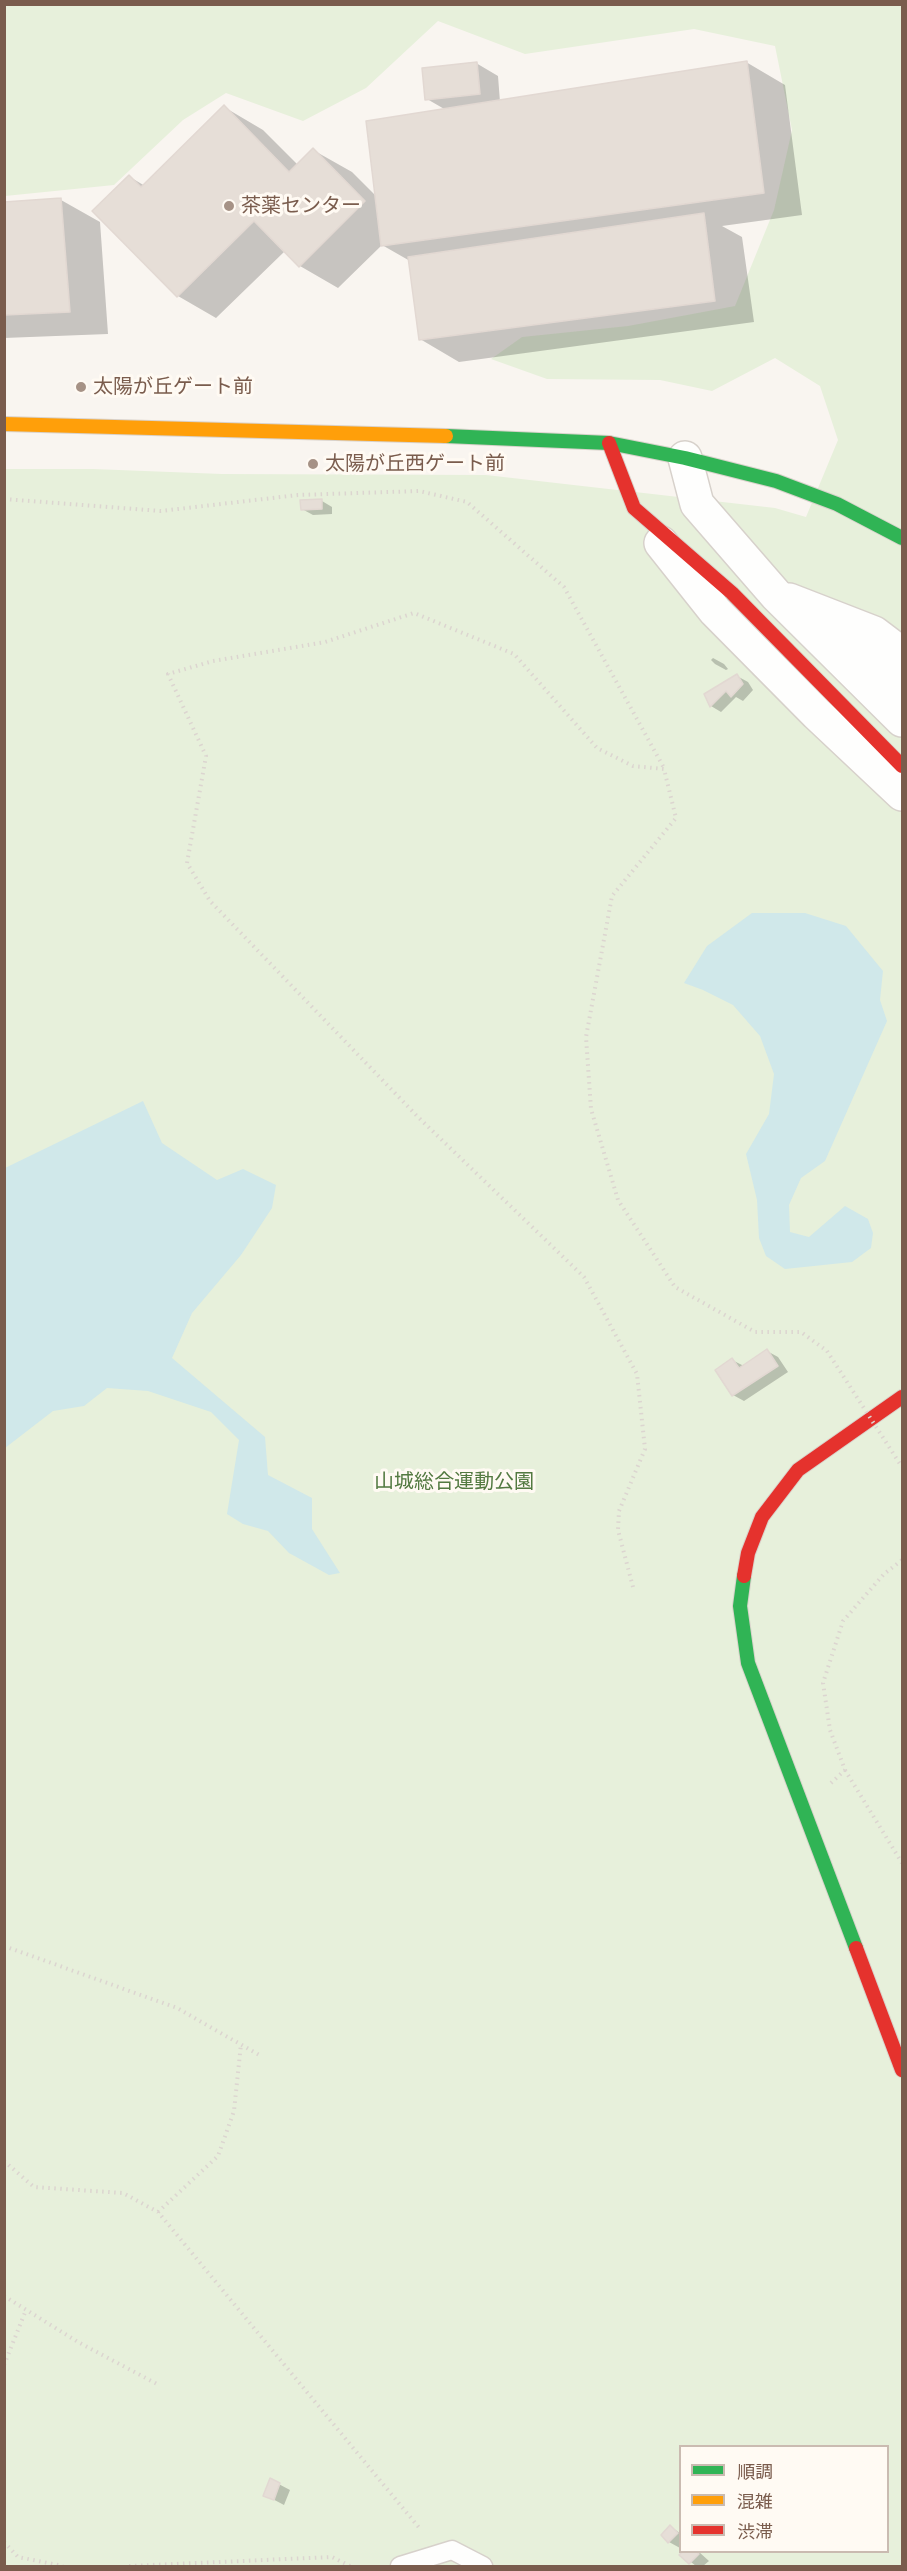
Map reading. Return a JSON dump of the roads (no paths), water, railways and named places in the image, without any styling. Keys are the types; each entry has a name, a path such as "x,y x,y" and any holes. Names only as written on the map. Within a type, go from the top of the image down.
{"street":[{"path":"4,424 543,439 609,443 685,458 776,481 837,504 903,538"},
{"path":"609,443 634,508 715,611 817,714 903,794"},
{"path":"685,458 698,504 776,595 903,720"},
{"path":"634,508 732,593 903,766"},
{"path":"776,595 874,633 903,654"},
{"path":"829,616 903,686"},
{"path":"903,1397 798,1470 762,1517 748,1553 740,1606 748,1663 903,2070"}],"lane":[{"path":"400,2566 452,2550 483,2566"}],"water":[{"path":"752,913 805,913 846,926 883,971 880,1000 887,1021 825,1161 801,1178 789,1205 790,1232 809,1237 845,1206 868,1219 873,1233 871,1248 852,1262 785,1269 766,1256 759,1238 757,1200 746,1154 769,1114 774,1074 760,1036 733,1005 684,983 707,946"},
{"path":"143,1101 162,1143 217,1180 243,1169 276,1185 272,1208 241,1255 192,1313 172,1358 265,1437 268,1475 312,1498 312,1529 340,1573 329,1575 289,1553 268,1531 243,1524 227,1514 239,1440 211,1412 148,1391 107,1388 84,1406 53,1411 5,1448 5,1168"}],"place":[{"name":"茶薬センター","path":"229,206"},
{"name":"太陽が丘ゲート前","path":"81,387"},
{"name":"太陽が丘西ゲート前","path":"313,464"}],"park label":[{"name":"山城総合運動公園","path":"454,1482"}]}
